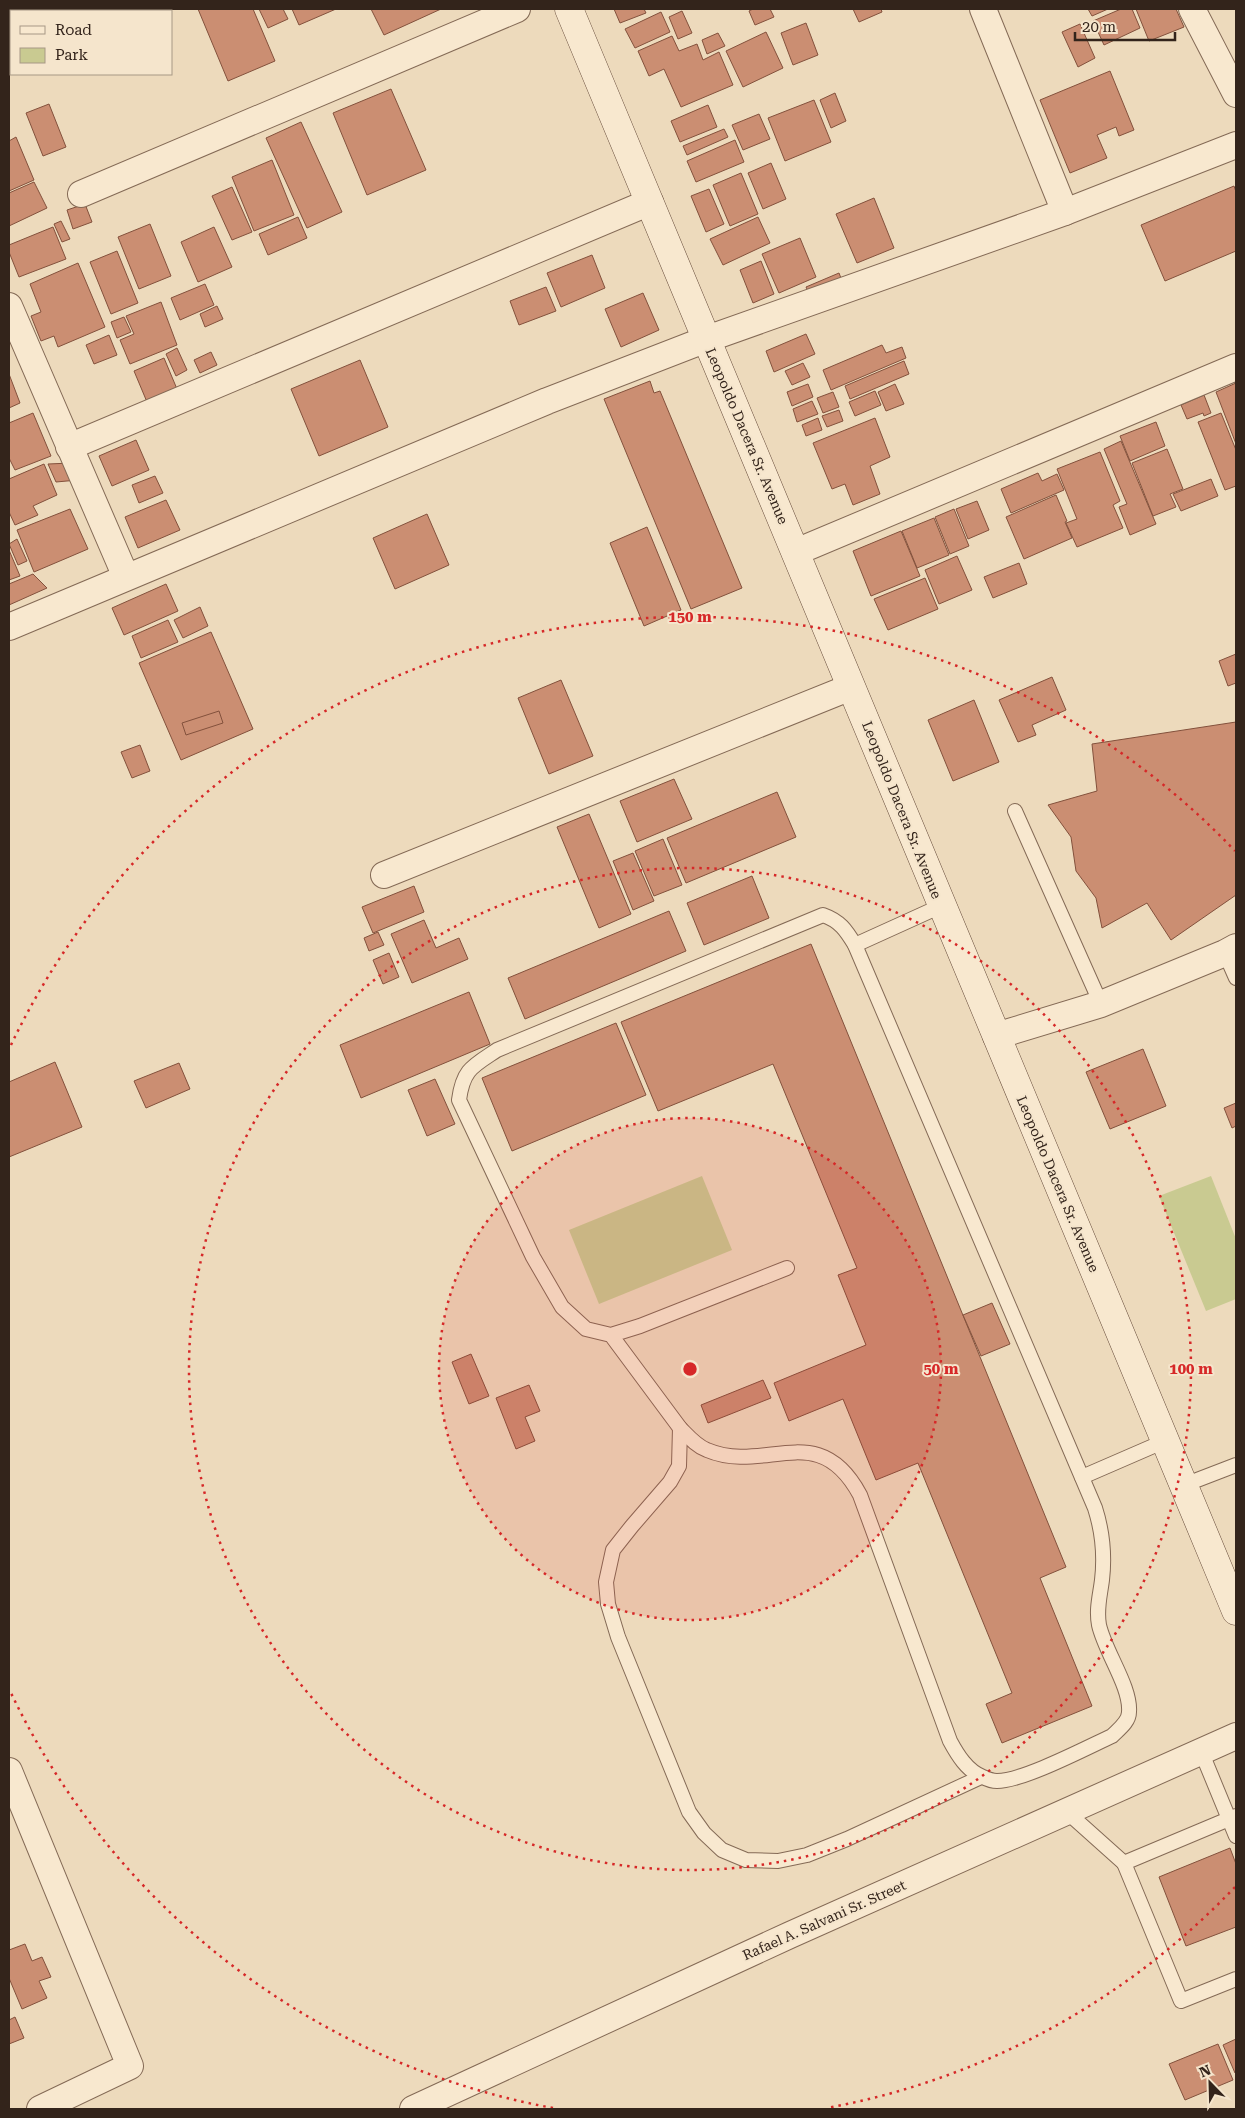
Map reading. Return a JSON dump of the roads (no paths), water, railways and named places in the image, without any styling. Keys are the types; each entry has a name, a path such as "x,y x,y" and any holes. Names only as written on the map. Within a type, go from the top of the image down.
{"main road":[{"name":"Leopoldo Dacera Sr. Avenue","path":"569,9 1236,1611"}],"street":[{"path":"81,194 517,9"},
{"path":"983,9 1064,212"},
{"path":"1194,9 1236,94"},
{"path":"9,627 547,401 707,340 1064,212 1236,145"},
{"path":"69,447 650,202"},
{"path":"9,306 126,577"},
{"path":"796,552 1236,367"},
{"path":"384,875 851,687"},
{"path":"996,1036 1101,1004 1231,950"},
{"name":"Rafael A. Salvani Sr. Street","path":"414,2109 790,1935 1236,1736"},
{"path":"9,1771 130,2066 40,2109"}],"lane":[{"path":"1015,811 1101,1004"},
{"path":"855,945 942,906"},
{"path":"611,1335 680,1428 694,1442 707,1450 735,1456 799,1452 821,1455 838,1465 851,1478 860,1496 950,1741 958,1756 969,1768 981,1777 997,1781 1019,1777 1112,1736 1124,1724 1130,1714 1129,1700 1100,1626 1097,1608 1102,1580 1104,1547 1102,1530 1082,1477 855,945 845,928 836,920 823,915 497,1050 471,1068 461,1083 459,1100 533,1257 562,1306 586,1329 611,1335 640,1326 787,1268"},
{"path":"1231,950 1236,978"},
{"path":"680,1428 679,1466 670,1482 613,1550 606,1582 608,1604 618,1637 688,1812 704,1833 722,1850 746,1860 788,1860 807,1856 847,1839 981,1777"},
{"path":"1082,1477 1166,1441"},
{"path":"1184,1485 1236,1464"},
{"path":"1201,1751 1233,1818 1236,1836"},
{"path":"1067,1812 1124,1863 1181,2001 1236,1978"},
{"path":"1124,1863 1233,1818"}]}
